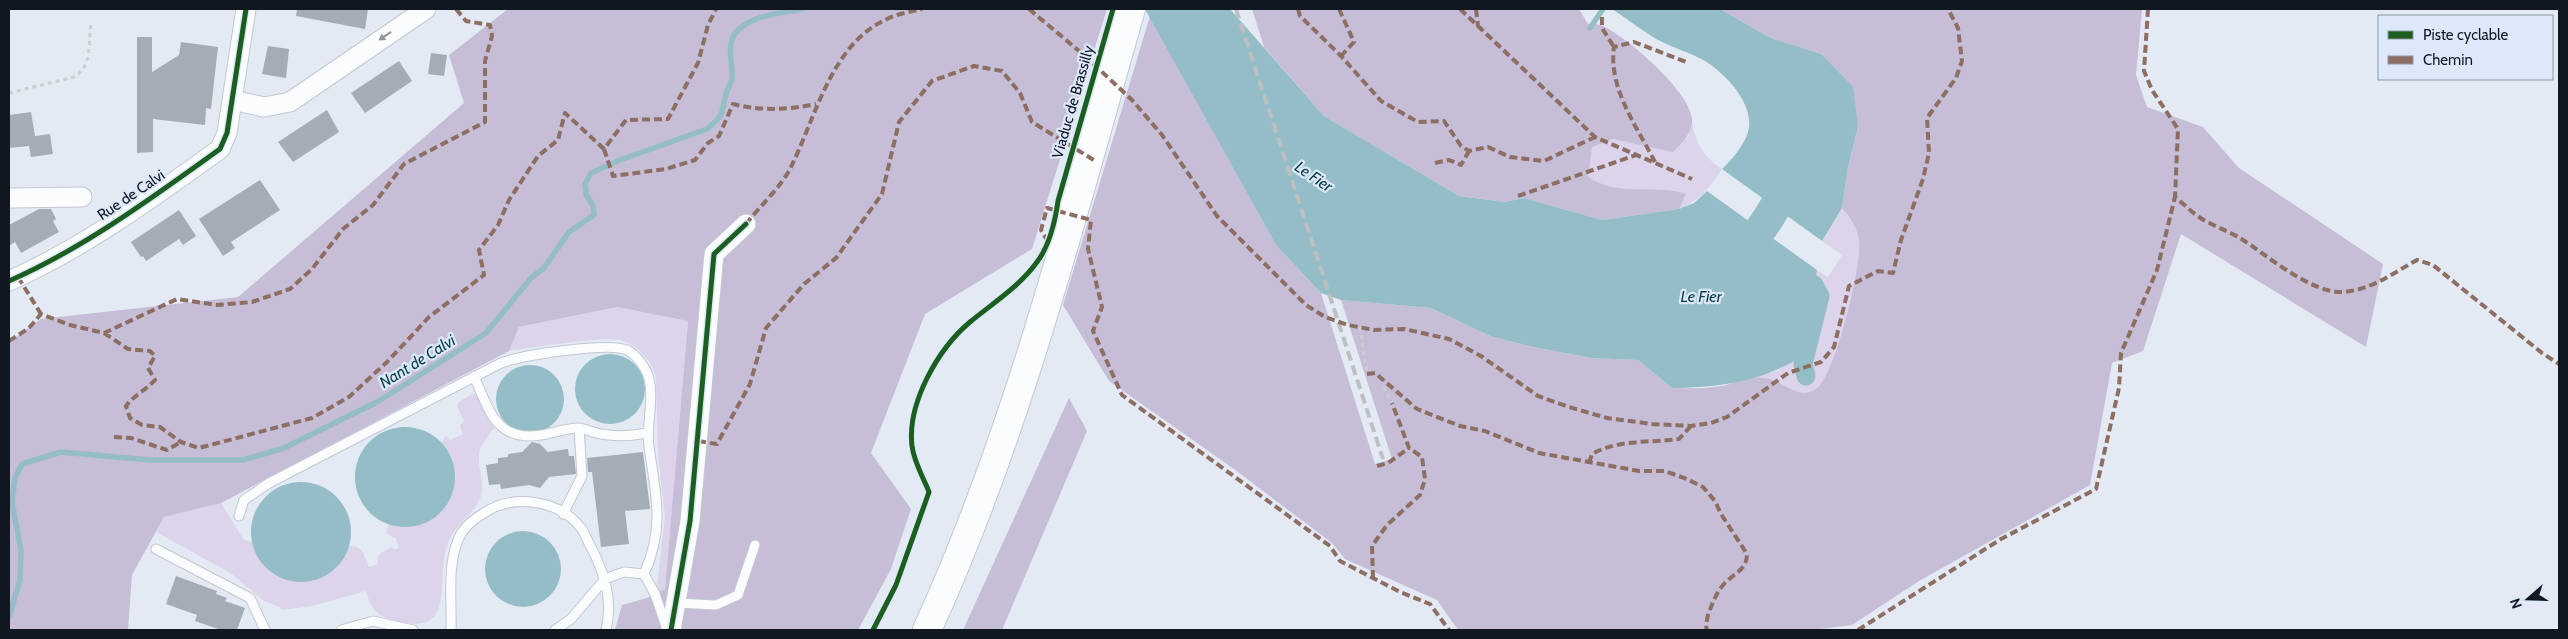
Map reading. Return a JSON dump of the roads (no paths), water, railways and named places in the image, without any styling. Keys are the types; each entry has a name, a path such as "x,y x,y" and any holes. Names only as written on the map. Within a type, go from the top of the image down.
{"highway":[{"name":"Viaduc de Brassilly","path":"927,630 953,573 990,479 1048,302 1131,9"}],"street":[{"name":"Rue de Calvi","path":"9,281 48,264 85,241 220,149 227,133 246,9"},
{"path":"232,100 264,107 290,102 426,9"},
{"path":"9,198 82,197"},
{"path":"669,630 676,603 690,521 714,254 746,224"}],"lane":[{"path":"239,516 244,500 269,483 474,376 520,356 612,347 629,351 640,362 647,374 651,391 647,433 657,508 657,535 644,574 655,594 669,630"},
{"path":"474,376 491,414 499,426 512,434 524,438 579,428 600,434 628,437 647,433"},
{"path":"563,514 582,476 579,428"},
{"path":"451,630 453,558 458,538 473,520 493,507 518,501 551,505 580,526 605,579 610,601 606,630"},
{"path":"676,603 716,605 738,595 755,545"},
{"path":"156,549 250,598 265,630"},
{"path":"555,630 571,619 605,579 624,572 644,574"},
{"path":"341,630 373,621 413,630"}],"water":[{"name":"Le Fier","path":"1145,9 1230,9 1324,116 1459,196 1504,202 1524,198 1602,220 1679,209 1694,203 1707,191 1817,270 1796,360 1781,368 1751,379 1721,385 1672,388 1638,360 1591,358 1533,347 1490,336 1431,308 1341,300 1321,293 1276,245"},
{"path":"1612,9 1720,9 1771,38 1821,54 1853,87 1858,127 1848,167 1842,208 1822,241 1722,169 1743,144 1749,124 1748,113 1744,103 1738,92 1722,74 1694,55 1648,34"},
{"path":"610,354 629,360 639,370 645,389 639,408 629,418 610,424 591,418 581,408 575,389 581,370 591,360"},
{"path":"530,365 543,367 554,375 562,386 564,399 562,412 554,423 543,431 530,433 517,431 506,423 498,412 496,399 498,386 506,375 517,367"},
{"path":"405,427 424,431 440,442 451,458 455,477 451,496 440,512 424,523 405,527 386,523 370,512 359,496 355,477 359,458 370,442 386,431"},
{"path":"301,482 320,486 336,497 347,513 351,532 347,551 336,567 320,578 301,582 282,578 266,567 255,551 251,532 255,513 266,497 282,486"},
{"path":"523,531 537,534 550,542 558,555 561,569 558,583 550,596 537,604 523,607 509,604 496,596 488,583 485,569 488,555 496,542 509,534"}],"waterway":[{"name":"Nant de Calvi","path":"9,617 20,580 21,551 12,502 15,478 22,464 61,452 150,460 243,460 284,448 379,401 486,333 531,278 544,268 569,232 594,215 593,206 586,194 585,184 591,173 620,160 707,129 718,119 722,113 732,79 731,44 734,35 741,28 750,22 772,14 803,9"},
{"path":"1590,28 1603,9"},
{"name":"Le Fier","path":"1731,264 1768,219 1793,167"},
{"path":"1793,273 1814,285 1820,296 1803,364 1806,376"}],"railway":[{"path":"1236,9 1383,459"}]}
